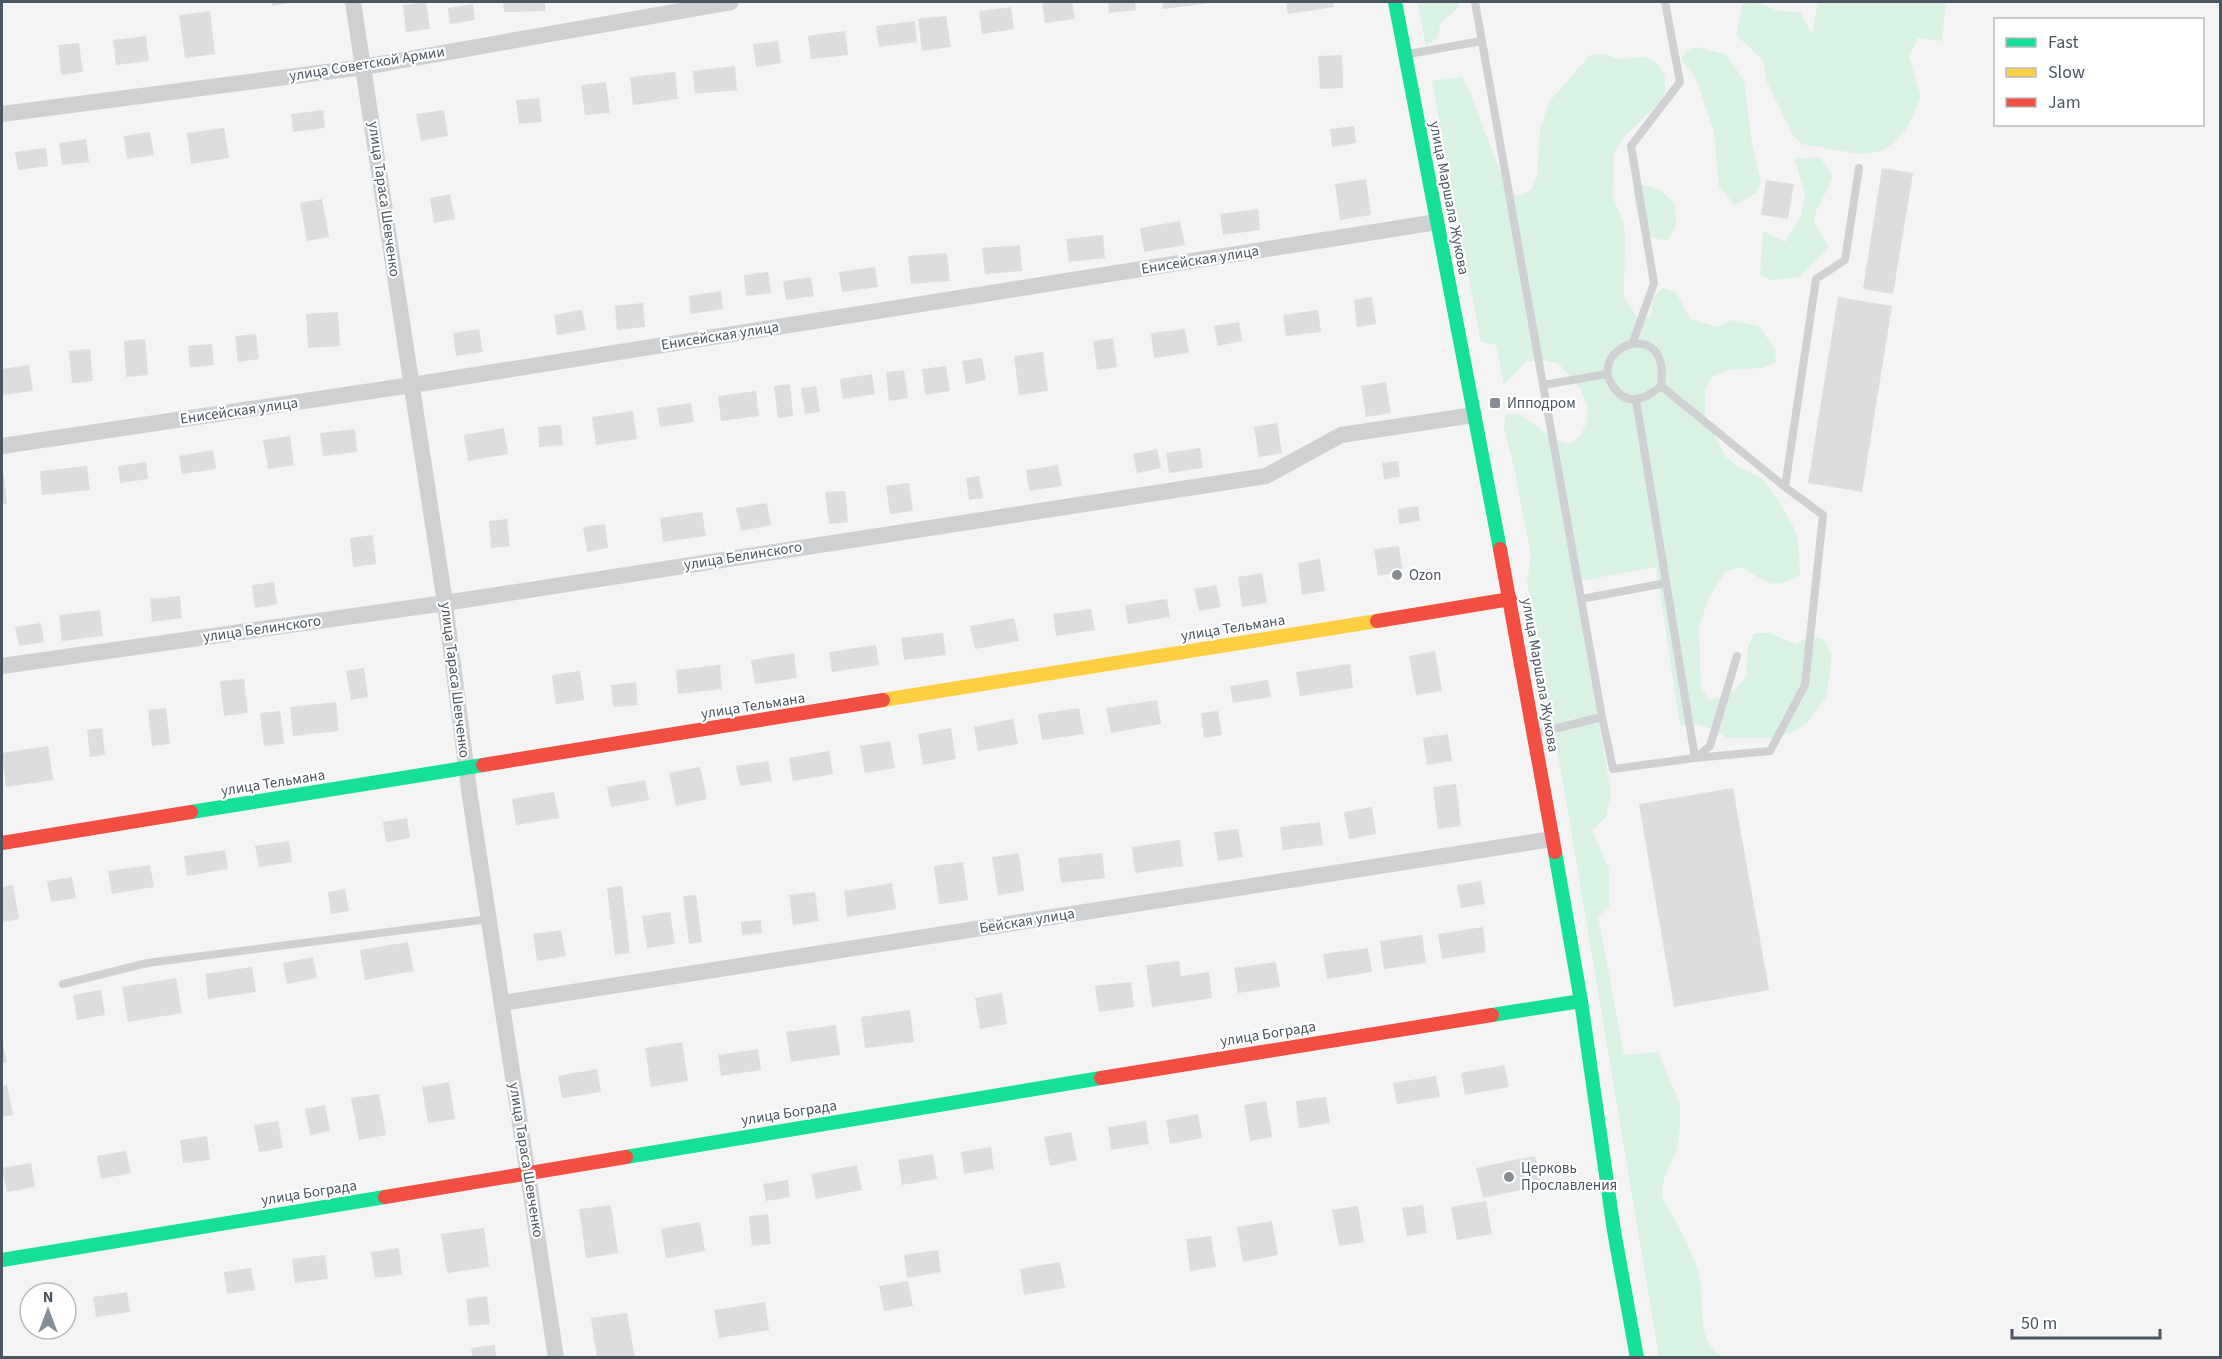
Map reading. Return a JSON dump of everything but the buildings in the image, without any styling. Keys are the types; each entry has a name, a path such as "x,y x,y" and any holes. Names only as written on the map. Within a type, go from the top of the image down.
{"street":[{"name":"улица Тараса Шевченко","path":"353,2 445,603 466,770 556,1358"},
{"name":"улица Советской Армии","path":"2,114 364,67 731,2"},
{"name":"улица Маршала Жукова","path":"1395,2 1510,599 1581,1001 1614,1231 1637,1358"},
{"name":"Енисейская улица","path":"2,446 412,385 1437,222"},
{"name":"улица Белинского","path":"2,666 445,603 1266,476 1341,435 1474,415"},
{"name":"улица Тельмана","path":"2,843 466,770 1510,599"},
{"name":"Бейская улица","path":"502,1003 1552,839"},
{"name":"улица Бограда","path":"2,1260 1337,1039 1581,1001"}],"lane":[{"path":"1475,2 1613,769 1770,751 1805,685 1823,515 1661,386"},
{"path":"1633,342 1649,346 1659,356 1662,370 1661,386 1649,397 1636,400 1620,395 1611,386 1607,374 1611,360 1620,349 1633,342 1654,283 1631,146 1680,82 1665,2"},
{"path":"1405,54 1482,41"},
{"path":"1785,487 1816,279 1845,260 1859,168"},
{"path":"1543,385 1607,374"},
{"path":"1636,400 1695,758"},
{"path":"1581,598 1666,583"},
{"path":"1695,758 1710,746 1737,656"},
{"path":"1534,734 1602,717"},
{"path":"63,984 147,963 489,919"}],"green space":[{"path":"1417,2 1460,2 1458,8 1441,23 1437,39 1426,46"},
{"path":"1743,2 1756,2 1779,11 1800,12 1812,35 1818,2 1946,2 1942,41 1918,38 1909,57 1921,97 1907,128 1891,145 1881,151 1859,154 1801,144 1793,135 1767,82 1763,60 1736,35"},
{"path":"1697,47 1726,55 1744,80 1752,143 1761,183 1756,193 1735,205 1719,187 1714,132 1696,78 1681,60 1687,50"},
{"path":"1604,54 1617,59 1646,57 1658,64 1665,76 1665,92 1657,105 1622,139 1614,153 1613,197 1624,224 1625,238 1624,297 1640,322 1651,315 1653,299 1662,288 1676,292 1690,319 1717,327 1730,320 1759,326 1775,349 1776,363 1761,368 1728,370 1713,376 1705,389 1705,418 1726,457 1737,466 1762,478 1780,503 1794,528 1798,541 1800,575 1776,584 1764,581 1742,567 1726,571 1709,597 1699,627 1701,689 1710,700 1736,689 1746,677 1748,646 1755,633 1770,633 1796,644 1809,636 1823,639 1831,652 1826,697 1806,724 1776,738 1727,738 1713,729 1696,724 1680,725 1656,567 1574,582 1611,793 1606,817 1592,830 1609,870 1609,907 1598,916 1624,1055 1659,1052 1677,1096 1680,1112 1679,1139 1662,1192 1665,1204 1688,1245 1698,1270 1702,1319 1708,1342 1715,1351 1725,1357 1659,1357 1527,581 1531,556 1504,428 1506,414 1520,414 1555,440 1569,444 1581,435 1587,421 1587,405 1581,390 1559,364 1543,360 1526,361 1504,385 1496,345 1481,342 1432,81 1462,77 1506,187 1518,196 1531,190 1537,177 1540,130 1549,102 1590,55"},
{"path":"1820,157 1833,178 1816,211 1814,222 1829,247 1800,277 1770,280 1760,275 1763,231 1785,242 1801,216 1805,195 1795,159"},
{"path":"1642,184 1660,190 1675,204 1676,226 1668,240 1650,236 1640,224 1633,190"}],"traffic: fast":[{"path":"1395,2 1500,549"},
{"path":"191,812 483,765"},
{"path":"1555,852 1581,1001 1614,1231 1637,1358"},
{"path":"1492,1015 1581,1001"},
{"path":"626,1157 1101,1078"},
{"path":"2,1260 385,1197"}],"traffic: slow":[{"path":"883,700 1377,621"}],"traffic: jam":[{"path":"1500,549 1555,852"},
{"path":"1377,621 1510,599"},
{"path":"483,765 883,700"},
{"path":"2,843 191,812"},
{"path":"1101,1078 1492,1015"},
{"path":"385,1197 626,1157"}],"place":[{"name":"Ипподром","path":"1495,403"},
{"name":"Ozon","path":"1397,575"},
{"name":"Церковь Прославления","path":"1509,1177"}]}
